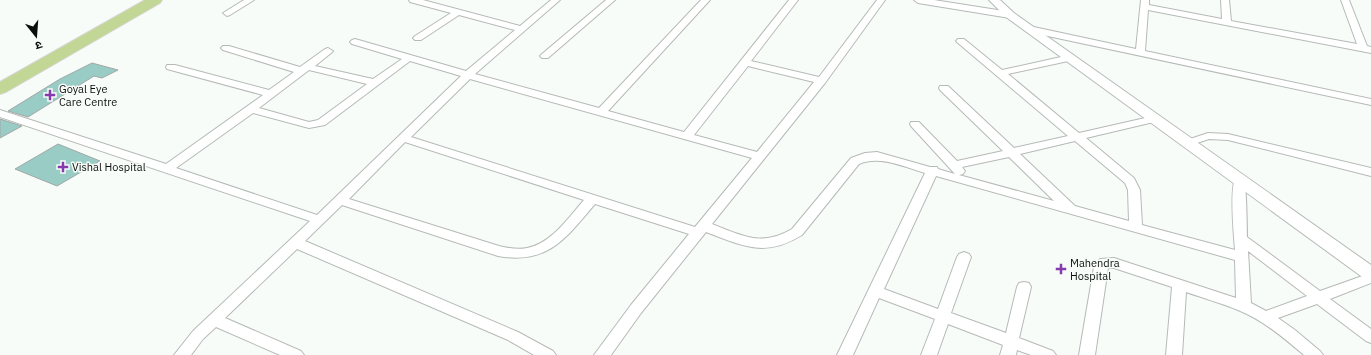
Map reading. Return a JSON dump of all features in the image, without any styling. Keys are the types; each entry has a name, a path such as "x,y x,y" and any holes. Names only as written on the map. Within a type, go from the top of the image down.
{"main road":[{"path":"0,78 141,0"},
{"path":"0,89 155,0"}],"street":[{"path":"227,13 250,0"},
{"path":"412,0 522,29"},
{"path":"182,355 198,335 296,243 468,75 556,0"},
{"path":"545,56 610,0"},
{"path":"601,112 706,0"},
{"path":"687,136 794,0"},
{"path":"602,355 636,309 821,81 881,0"},
{"path":"918,0 1010,15"},
{"path":"994,0 1010,15 1029,29 1371,274"},
{"path":"1225,0 1227,23"},
{"path":"1345,0 1367,50"},
{"path":"1140,52 1145,3 1227,23 1367,50"},
{"path":"418,38 458,12"},
{"path":"1029,29 1371,102"},
{"path":"961,41 1130,181 1134,190 1136,228"},
{"path":"356,42 760,157"},
{"path":"226,48 304,69 376,83"},
{"path":"167,169 251,109 328,51"},
{"path":"251,109 309,125 316,125 321,123 410,58"},
{"path":"1000,73 1070,58"},
{"path":"745,62 821,81"},
{"path":"171,67 271,94"},
{"path":"944,88 1071,210"},
{"path":"0,113 319,220"},
{"path":"953,166 1154,119"},
{"path":"915,124 953,166 969,181"},
{"path":"1188,142 1208,136 1228,137 1371,172"},
{"path":"403,138 593,198 755,244 771,244 786,240 798,232 855,161 865,156 877,156 933,170 1242,257"},
{"path":"845,355 933,170"},
{"path":"1240,180 1244,306"},
{"path":"340,200 498,251 517,254 537,250 549,244 593,198"},
{"path":"1241,239 1371,337"},
{"path":"296,243 513,336 548,355"},
{"path":"929,355 964,257"},
{"path":"1087,355 1101,267 1105,263 1114,263 1244,306 1265,317 1290,334 1315,355"},
{"path":"1265,317 1371,278"},
{"path":"1174,355 1179,285"},
{"path":"1009,348 1024,287"},
{"path":"875,291 943,317 1009,348 1048,355"},
{"path":"214,320 296,355"}],"building":[{"path":"92,63 118,70 102,78 94,76 28,117 8,111 60,79"},
{"path":"0,119 22,126 0,138"},
{"path":"58,144 100,161 57,186 15,169"}],"place":[{"name":"Goyal Eye Care Centre","path":"50,95"},
{"name":"Vishal Hospital","path":"63,167"},
{"name":"Mahendra Hospital","path":"1061,269"}]}
